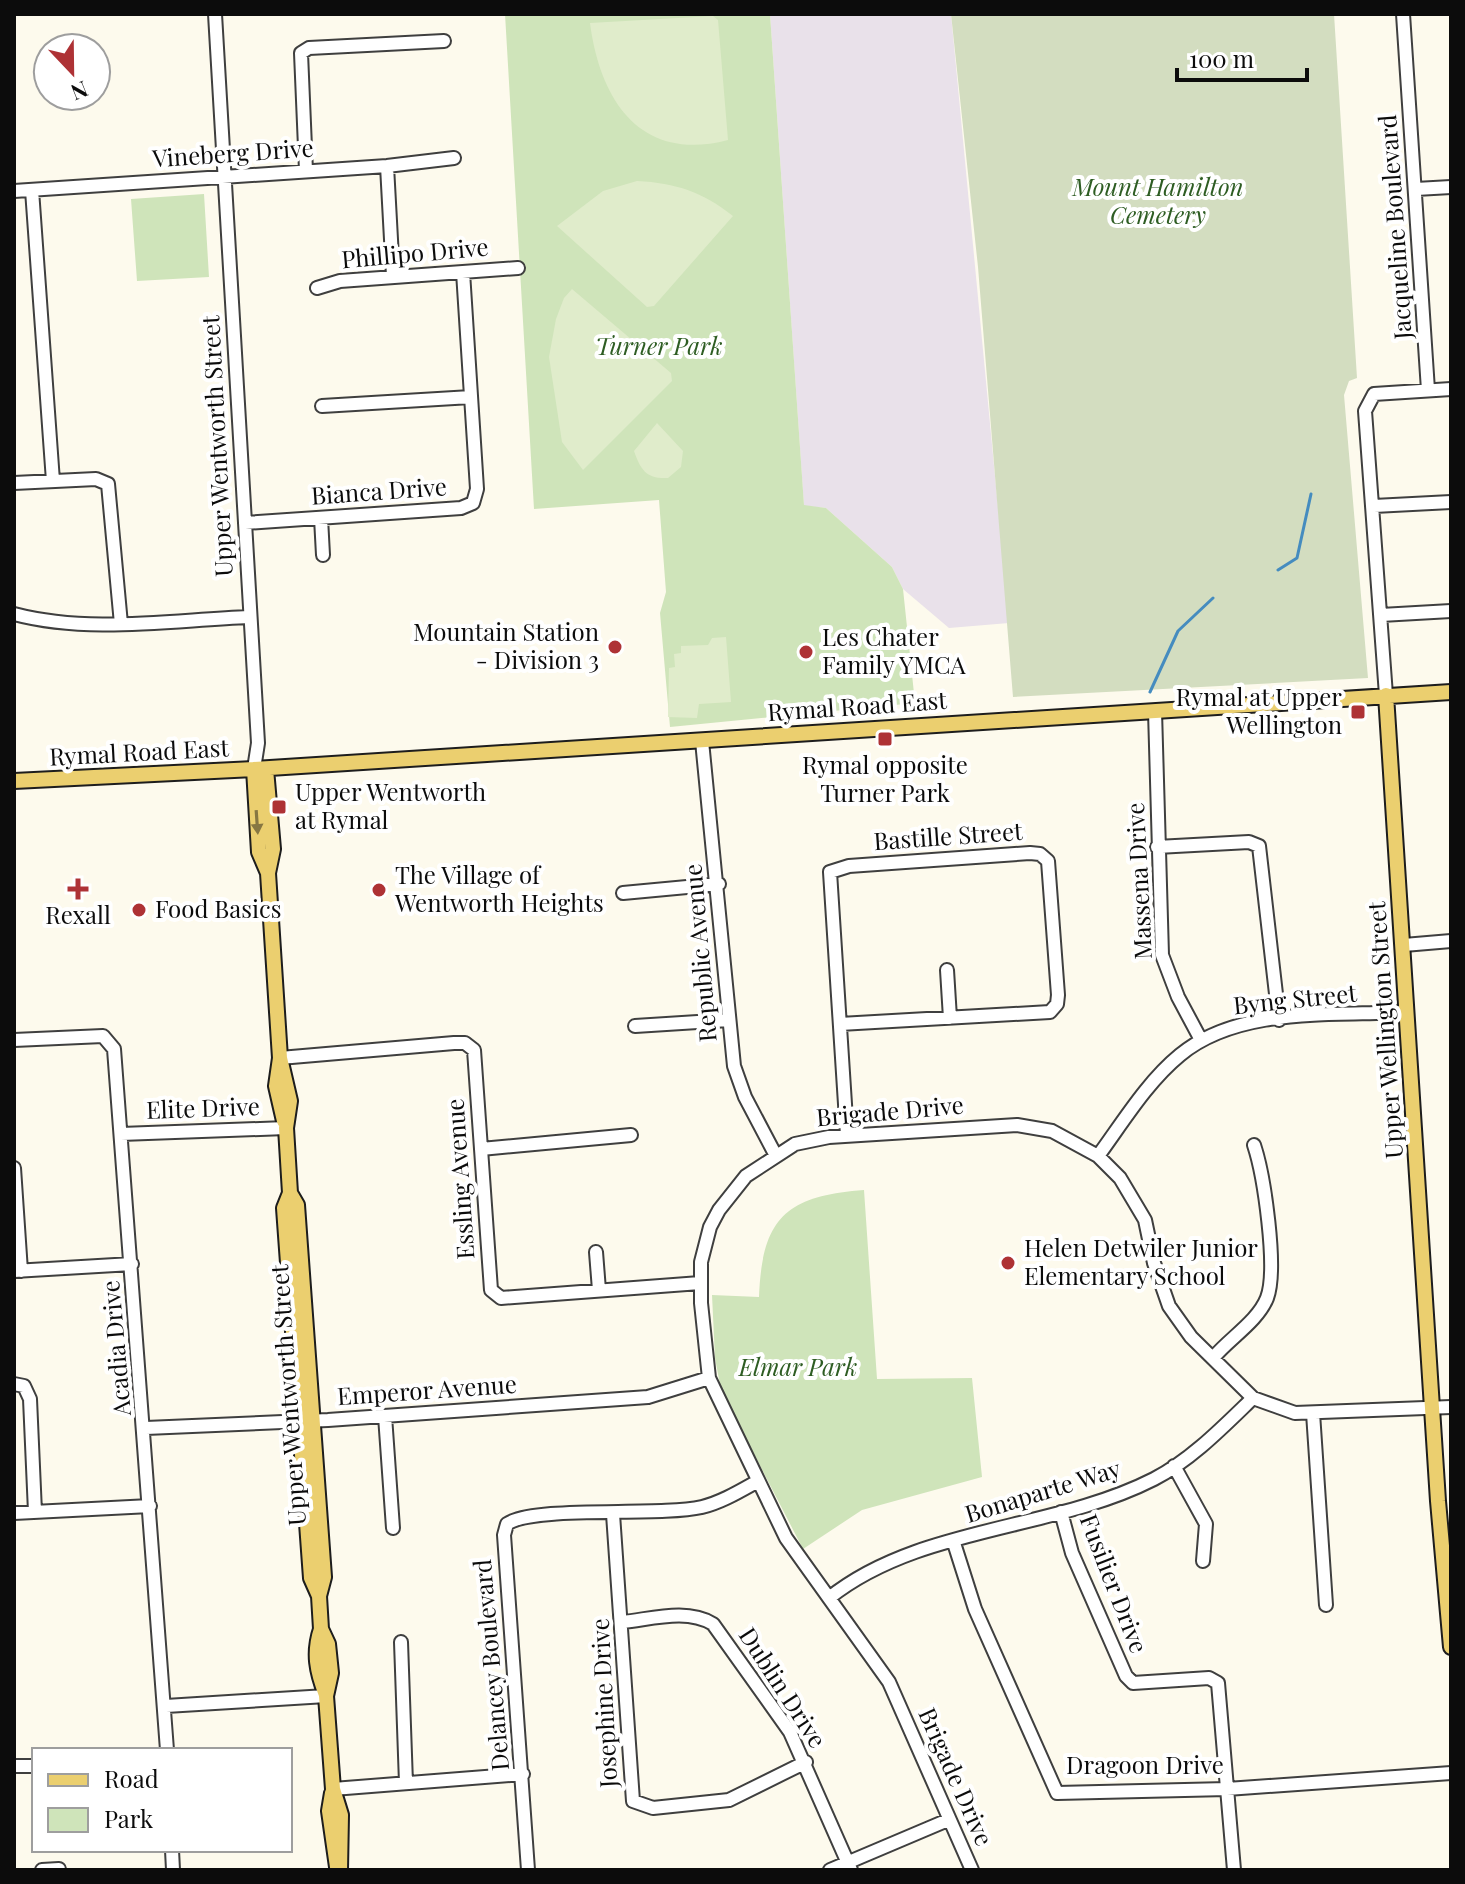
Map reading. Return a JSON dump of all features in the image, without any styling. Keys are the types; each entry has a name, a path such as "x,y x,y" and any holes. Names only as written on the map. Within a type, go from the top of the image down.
{"main road":[{"name":"Rymal Road East","path":"14,781 260,769 1451,692"},
{"name":"Upper Wellington Street","path":"1386,695 1451,1647"},
{"name":"Upper Wentworth Street","path":"260,769 259,852 268,873 280,1058 276,1086 286,1128 290,1193 297,1205 307,1420 324,1577 319,1596 321,1629 316,1645 318,1674 326,1696 333,1789 329,1811 339,1870"}],"street":[{"name":"Upper Wentworth Street","path":"215,14 260,769"},
{"name":"Jacqueline Boulevard","path":"1403,14 1428,390"},
{"path":"306,171 301,53 309,48 444,41"},
{"name":"Vineberg Drive","path":"14,191 387,166 454,158"},
{"path":"387,166 393,276"},
{"path":"1416,189 1451,187"},
{"path":"32,190 53,481"},
{"name":"Phillipo Drive","path":"317,288 340,281 518,268"},
{"name":"Bianca Drive","path":"245,523 471,505 477,489 463,272"},
{"path":"1428,390 1451,389"},
{"name":"Upper Wellington Street","path":"1386,695 1365,411 1374,394 1428,390"},
{"path":"322,406 471,397"},
{"path":"14,483 96,479 108,484 121,624"},
{"path":"1374,506 1451,502"},
{"path":"321,518 323,555"},
{"path":"1381,615 1451,611"},
{"path":"14,614 66,623 121,624 249,617"},
{"name":"Massena Drive","path":"1155,711 1162,955 1178,997 1201,1040"},
{"name":"Republic Avenue","path":"702,741 719,884 729,1020 738,1082 775,1154"},
{"path":"1157,847 1249,842 1259,846 1279,1020"},
{"name":"Bastille Street","path":"840,1024 1050,1012 1057,1004 1050,867 1040,854 849,866 830,872 847,1135"},
{"path":"623,893 719,884"},
{"path":"1404,945 1451,941"},
{"path":"947,970 950,1018"},
{"name":"Byng Street","path":"1098,1156 1163,1071 1201,1040 1235,1027 1279,1020 1407,1012"},
{"path":"635,1026 729,1020"},
{"name":"Acadia Drive","path":"14,1040 103,1036 112,1042 146,1428 167,1748"},
{"name":"Essling Avenue","path":"280,1058 465,1043 474,1050 491,1290 501,1298 700,1283"},
{"name":"Brigade Drive","path":"972,1870 889,1682 786,1538 709,1378 700,1283 706,1244 719,1210 746,1176 775,1154 795,1144 847,1135 1017,1125 1052,1131 1098,1156 1135,1198 1145,1220 1154,1263 1169,1306 1191,1337 1253,1398 1280,1410 1313,1413 1451,1407"},
{"name":"Elite Drive","path":"121,1134 286,1128"},
{"path":"481,1149 631,1135"},
{"path":"1214,1357 1267,1298 1271,1273 1264,1191 1254,1145"},
{"path":"14,1168 18,1271 132,1264"},
{"path":"596,1252 599,1290"},
{"name":"Emperor Avenue","path":"146,1428 385,1416 648,1397 709,1378"},
{"path":"14,1384 24,1386 30,1399 35,1512"},
{"name":"Bonaparte Way","path":"829,1598 871,1568 1127,1491 1174,1466 1253,1398"},
{"path":"1313,1413 1326,1605"},
{"path":"385,1416 393,1528"},
{"path":"1174,1466 1206,1524 1203,1561"},
{"name":"Delancey Boulevard","path":"528,1870 504,1535 507,1524 526,1515 613,1514 700,1507 758,1481"},
{"path":"14,1513 150,1506"},
{"name":"Fusilier Drive","path":"1061,1512 1072,1553 1126,1676 1133,1683 1209,1678 1218,1683 1234,1870"},
{"name":"Josephine Drive","path":"613,1514 623,1622 633,1801 653,1808 729,1800 806,1762"},
{"name":"Dragoon Drive","path":"954,1543 975,1609 1057,1793 1227,1789 1451,1773"},
{"name":"Dublin Drive","path":"623,1622 687,1616 701,1617 713,1624 779,1714 806,1762 850,1866"},
{"path":"401,1642 406,1783"},
{"path":"166,1706 326,1696"},
{"path":"333,1789 523,1774"},
{"path":"830,1870 850,1866 948,1820"},
{"path":"42,1870 59,1869"}],"shaded area":[{"path":"770,14 951,14 1009,623 949,628 903,589 892,567 826,508 804,506"}],"green space":[{"name":"Turner Park","path":"505,14 770,14 804,505 826,508 892,567 903,589 915,703 670,727 660,613 666,592 659,500 534,509"},
{"name":"Mount Hamilton Cemetery","path":"951,14 1334,14 1357,378 1349,381 1344,395 1368,678 1013,697 978,267"},
{"path":"713,16 718,20 728,140 697,145 671,142 648,133 630,119 615,100 603,77 590,23"},
{"path":"637,181 688,190 733,216 654,306 647,307 557,226 603,191"},
{"path":"204,194 209,277 137,281 131,199"},
{"path":"572,289 671,373 672,381 583,470 562,442 549,357 556,319 564,298"},
{"path":"657,423 683,451 681,467 668,478 655,477 646,472 634,451"},
{"path":"726,637 731,702 699,704 697,718 668,717 669,668 675,667 674,654 681,653 681,646 708,645 712,638"},
{"name":"Elmar Park","path":"864,1190 877,1379 972,1378 982,1477 862,1510 803,1549 721,1390 715,1358 712,1295 759,1297 766,1248 783,1216 815,1198"}],"waterway":[{"path":"1278,570 1297,558 1311,494"},
{"path":"1150,692 1178,631 1213,598"}],"place":[{"name":"Mountain Station - Division 3","path":"615,647"},
{"name":"Les Chater Family YMCA","path":"806,652"},
{"name":"Rymal at Upper Wellington","path":"1358,712"},
{"name":"Rymal opposite Turner Park","path":"885,739"},
{"name":"Upper Wentworth at Rymal","path":"279,807"},
{"name":"Rexall","path":"78,889"},
{"name":"The Village of Wentworth Heights","path":"379,890"},
{"name":"Food Basics","path":"139,910"},
{"name":"Helen Detwiler Junior Elementary School","path":"1008,1263"}]}
